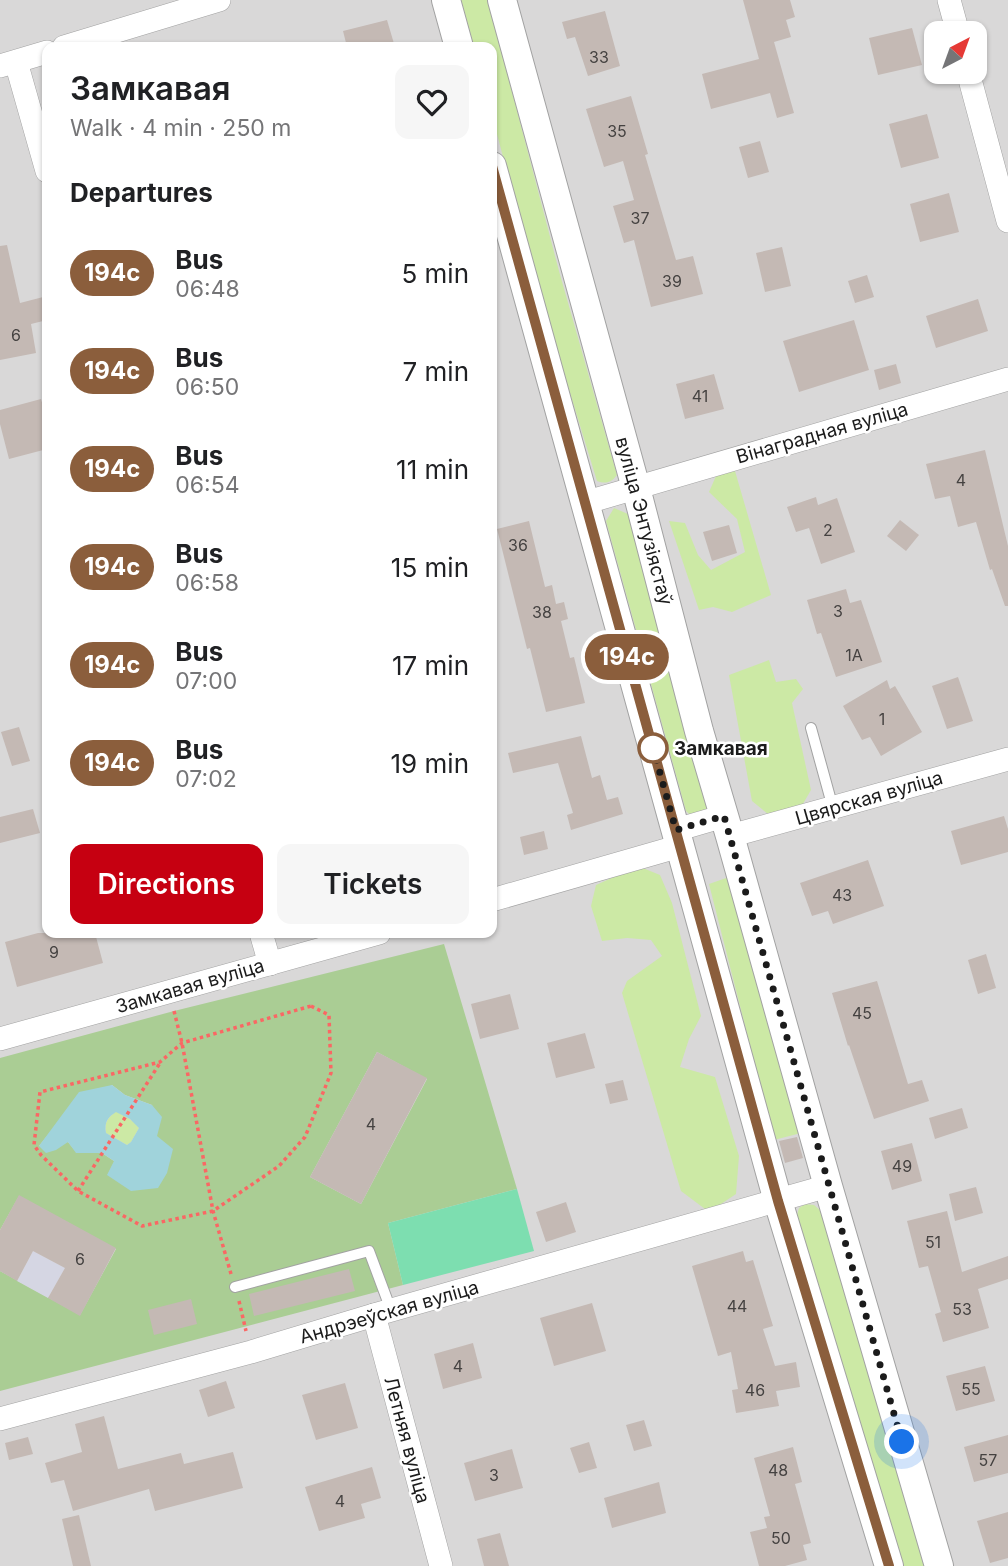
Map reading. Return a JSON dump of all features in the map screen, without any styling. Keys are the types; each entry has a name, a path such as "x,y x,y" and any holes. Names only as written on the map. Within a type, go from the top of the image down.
{"street":[{"path":"80,42 219,0"},
{"path":"446,0 458,42"},
{"name":"вуліца Энтузіястаў","path":"502,0 636,488 699,731 939,1566"},
{"path":"949,0 955,21"},
{"path":"42,54 8,64 42,157"},
{"path":"971,84 1008,220"},
{"path":"497,184 778,1201 889,1566"},
{"name":"Вінаградная вуліца","path":"584,503 1008,379"},
{"name":"Цвярская вуліца","path":"678,838 727,826 833,808 1008,759"},
{"path":"497,899 678,838"},
{"path":"262,938 270,964"},
{"name":"Замкавая вуліца","path":"0,1039 361,938"},
{"name":"Андрэеўская вуліца","path":"0,1419 251,1352 828,1186"},
{"name":"Летняя вуліца","path":"383,1313 441,1566"}],"lane":[{"path":"811,728 833,808"},
{"path":"235,1287 369,1251 383,1313"}],"path":[{"path":"169,992 182,1043 214,1211 251,1352"},
{"path":"78,1191 160,1062 182,1043 310,1006 328,1015 331,1073 305,1137 279,1166 214,1211 142,1226 78,1191 34,1145 40,1092 160,1062"}],"shaded area":[{"path":"0,0 1008,0 1008,1566 0,1566"},
{"path":"33,1251 65,1268 48,1298 17,1281"}],"green space":[{"path":"461,0 488,0 559,271 617,475 608,482 597,481 535,279 497,134 497,42 473,42"},
{"path":"735,471 771,595 732,612 713,607 699,610 669,521 685,523 698,555 711,570 745,552 737,519 709,492 716,476"},
{"path":"614,508 628,514 708,806 705,812 691,816 686,811 606,521"},
{"path":"769,660 776,682 796,679 803,689 792,703 811,790 800,809 768,814 752,801 729,675"},
{"path":"638,866 660,875 672,903 701,1016 689,1039 680,1067 715,1077 739,1156 736,1194 709,1212 681,1191 622,993 627,981 662,956 651,940 627,938 602,941 591,906 596,885"},
{"path":"729,877 801,1133 774,1140 709,884"},
{"path":"444,944 517,1189 388,1223 403,1285 0,1391 0,1271 80,1315 116,1249 19,1196 0,1230 0,1058 174,1011","holes":["377,1052 427,1079 361,1204 310,1177","112,1085 125,1095 152,1105 157,1136 114,1161 102,1153 77,1153 68,1142 39,1146 63,1116"]},
{"path":"117,1111 139,1128 127,1145 106,1133 107,1120"},
{"path":"517,1189 534,1251 403,1285 388,1223"},
{"path":"805,1204 814,1205 821,1211 924,1566 900,1566 796,1218 799,1208"}],"water":[{"path":"112,1085 125,1095 152,1105 162,1117 157,1136 173,1149 167,1173 158,1188 131,1191 107,1175 114,1161 102,1153 76,1153 68,1142 46,1153 39,1146 79,1092","holes":["116,1112 130,1119 139,1128 127,1145 106,1133 107,1120"]}],"building":[{"path":"743,0 790,0 795,17 786,20 791,37 774,42 794,113 777,118 770,93 711,109 702,74 759,59"},
{"path":"605,11 620,66 588,76 575,37 567,39 562,22"},
{"path":"387,20 394,42 346,42 343,31"},
{"path":"912,28 922,65 878,75 869,38"},
{"path":"631,96 648,154 645,155 676,260 693,256 703,294 651,307 634,240 624,243 613,206 634,200 623,161 604,167 586,109"},
{"path":"927,114 939,158 901,168 889,124"},
{"path":"760,141 769,172 748,178 739,147"},
{"path":"949,193 959,232 920,242 910,204"},
{"path":"7,245 20,303 42,297 42,321 31,324 36,353 0,360 0,246"},
{"path":"782,247 791,286 765,292 756,253"},
{"path":"867,275 874,297 855,303 848,281"},
{"path":"978,299 988,331 936,348 926,316"},
{"path":"854,320 869,370 799,392 783,341"},
{"path":"896,364 901,383 879,390 874,370"},
{"path":"714,374 724,409 685,419 676,384"},
{"path":"41,399 42,450 9,459 0,424 0,410"},
{"path":"985,450 1008,546 1008,606 1005,606 992,569 990,570 976,522 958,527 950,496 935,499 926,464"},
{"path":"816,497 818,505 837,498 855,552 821,564 809,528 796,532 787,507"},
{"path":"900,520 919,535 906,551 887,536"},
{"path":"529,521 545,587 552,585 556,604 564,602 568,619 561,621 570,658 574,657 585,703 546,712 497,529"},
{"path":"729,525 737,553 712,561 703,532"},
{"path":"846,589 850,603 861,600 882,662 836,677 821,633 817,634 807,600"},
{"path":"958,677 973,721 947,729 932,686"},
{"path":"887,680 890,689 895,686 922,732 881,756 870,737 862,740 843,706"},
{"path":"19,727 30,761 12,766 1,732"},
{"path":"581,736 592,778 600,775 607,800 618,797 623,814 571,830 567,815 573,813 558,763 513,773 508,753"},
{"path":"33,809 40,833 0,843 0,817"},
{"path":"1004,816 1008,829 1008,852 961,865 951,831"},
{"path":"544,831 548,849 524,855 520,837"},
{"path":"868,860 884,906 833,924 828,911 812,916 800,883"},
{"path":"38,933 42,933 42,938 96,938 103,963 17,987 5,942"},
{"path":"986,954 996,988 978,994 968,960"},
{"path":"877,981 908,1084 922,1080 929,1101 874,1119 832,993"},
{"path":"510,994 519,1029 480,1039 471,1004"},
{"path":"585,1033 595,1068 556,1078 547,1043"},
{"path":"377,1052 427,1078 361,1204 310,1177"},
{"path":"623,1080 628,1100 610,1104 605,1084"},
{"path":"962,1108 968,1128 935,1139 929,1118"},
{"path":"797,1137 803,1158 785,1163 779,1141"},
{"path":"912,1143 922,1181 892,1190 881,1151"},
{"path":"976,1187 983,1213 955,1221 949,1194"},
{"path":"19,1195 116,1248 80,1316 48,1298 65,1268 33,1251 17,1281 0,1271 0,1230"},
{"path":"566,1202 576,1232 546,1242 536,1212"},
{"path":"947,1211 962,1272 1008,1256 1008,1279 978,1289 989,1328 943,1342 935,1314 941,1312 928,1266 919,1268 907,1221"},
{"path":"743,1251 746,1262 753,1260 773,1326 763,1329 775,1366 796,1362 800,1387 776,1391 779,1406 736,1413 732,1390 738,1389 731,1352 718,1356 692,1266"},
{"path":"349,1269 355,1291 254,1316 249,1294"},
{"path":"191,1299 197,1324 154,1335 148,1310"},
{"path":"592,1303 606,1351 554,1366 540,1318"},
{"path":"473,1343 482,1378 443,1389 434,1354"},
{"path":"985,1366 995,1401 956,1411 946,1376"},
{"path":"226,1381 235,1408 208,1417 199,1390"},
{"path":"345,1383 358,1428 316,1440 302,1395"},
{"path":"104,1416 118,1469 181,1453 184,1464 233,1452 243,1488 155,1511 149,1489 73,1511 64,1480 51,1483 45,1463 82,1452 75,1424"},
{"path":"644,1420 652,1446 634,1451 626,1425"},
{"path":"1008,1435 1008,1473 974,1482 964,1447"},
{"path":"28,1437 33,1454 9,1460 5,1443"},
{"path":"589,1442 597,1468 579,1473 570,1448"},
{"path":"793,1447 802,1482 795,1484 811,1543 803,1545 807,1560 785,1566 759,1566 750,1532 767,1528 764,1517 770,1516 754,1458"},
{"path":"512,1449 523,1488 475,1501 464,1463"},
{"path":"372,1467 381,1498 361,1504 365,1518 319,1531 305,1487"},
{"path":"659,1482 666,1513 612,1528 604,1498"},
{"path":"1008,1512 1008,1558 990,1563 977,1521"},
{"path":"79,1515 91,1566 73,1566 62,1519"},
{"path":"500,1533 509,1566 484,1566 477,1539"}],"bus line":[{"name":"194с","path":"497,184 778,1201 889,1566"}],"place":[{"name":"Замкавая","path":"653,748"}],"route":[{"path":"653,748 676,830 724,816 902,1442"}]}
